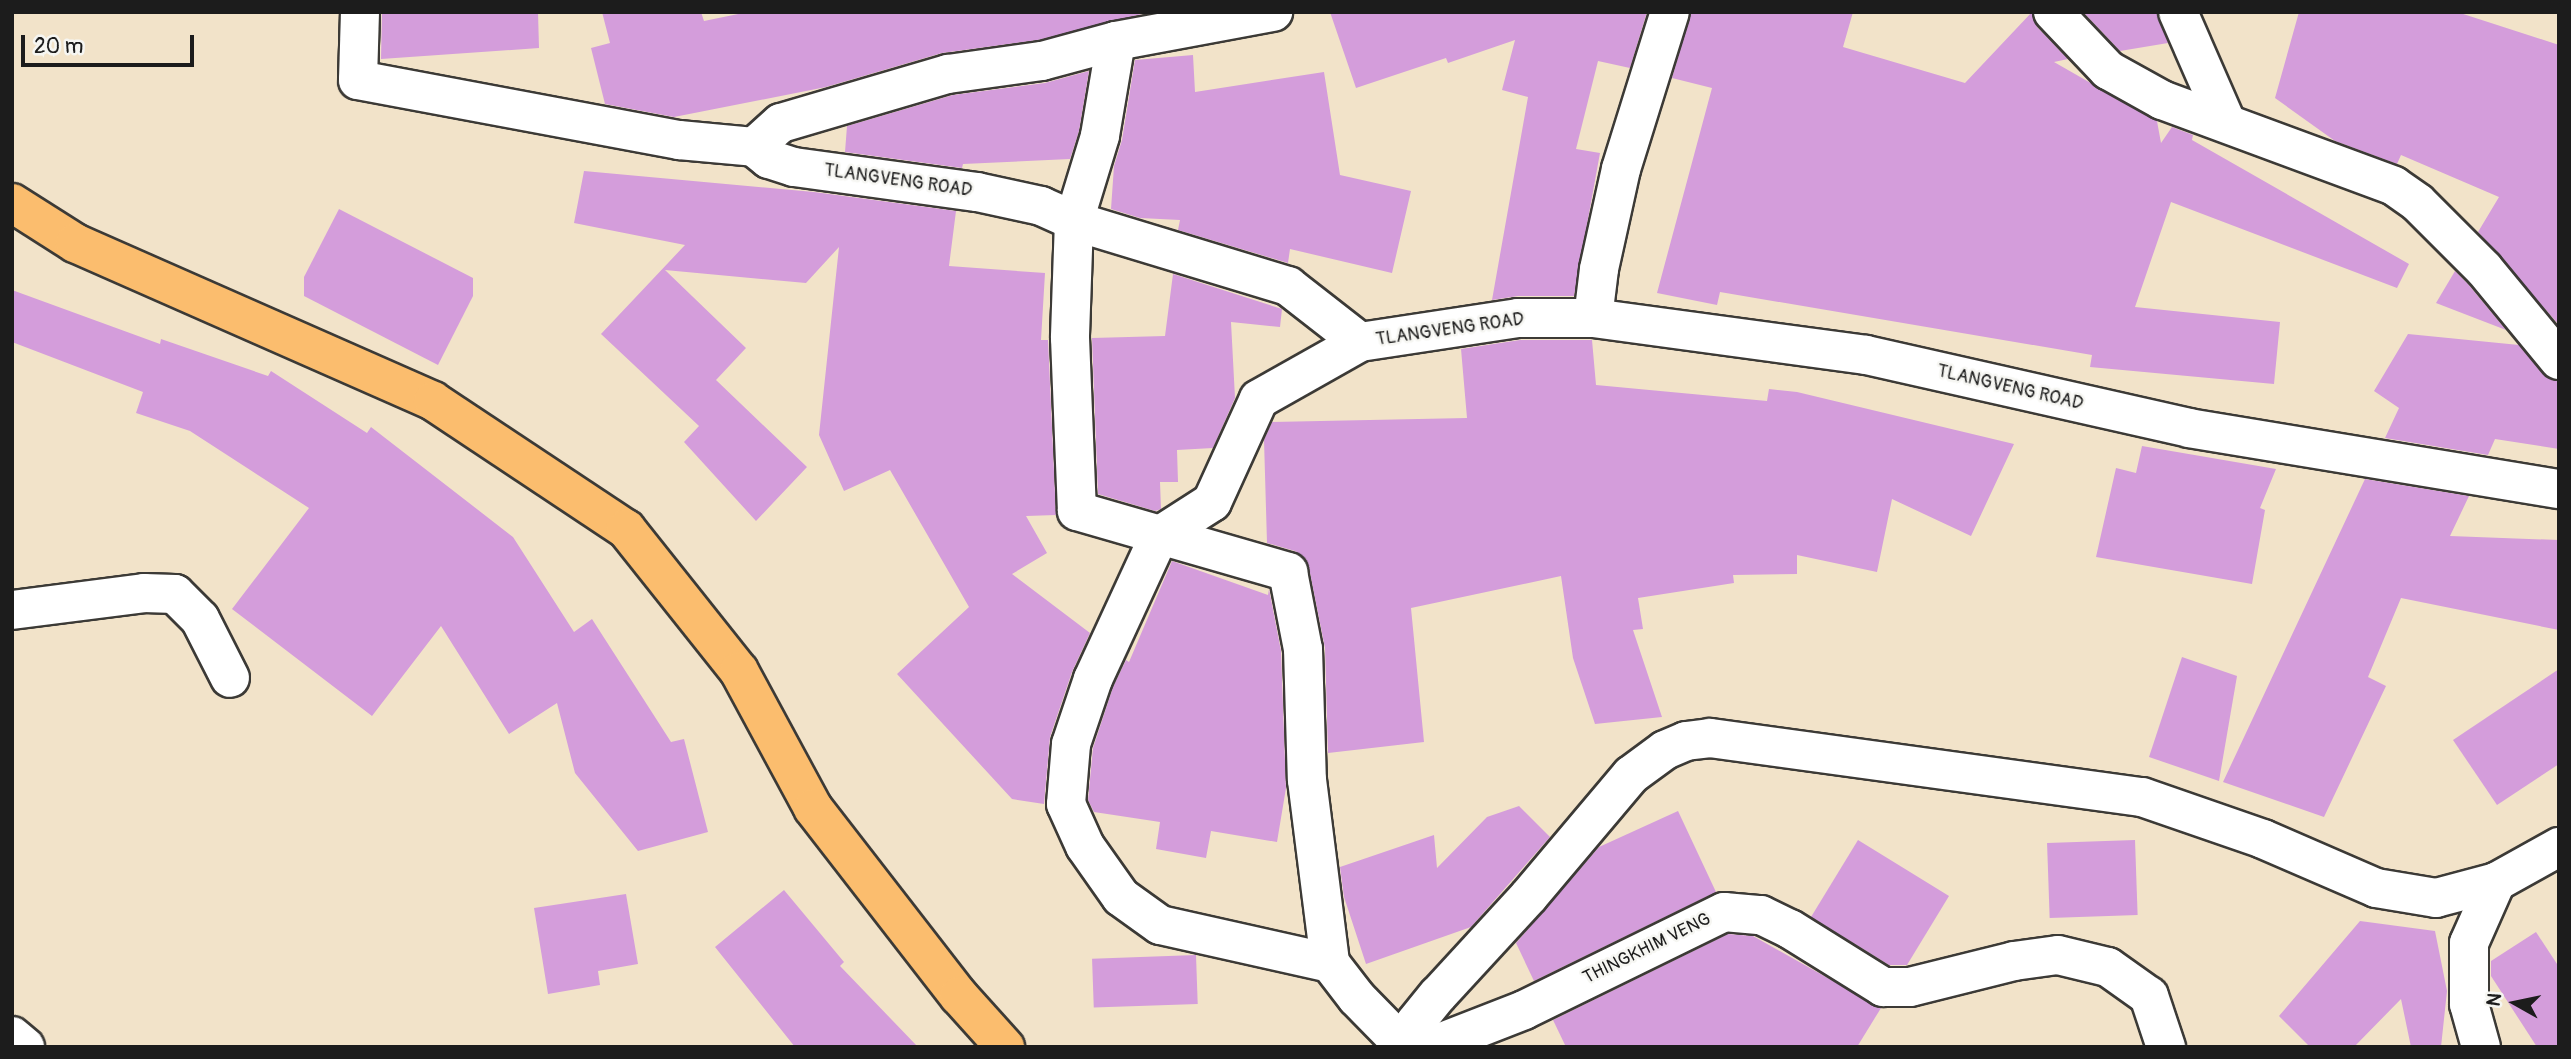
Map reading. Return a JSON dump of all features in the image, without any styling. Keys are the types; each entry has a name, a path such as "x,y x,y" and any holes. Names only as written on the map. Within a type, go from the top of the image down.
{"highway":[{"path":"12,203 75,243 433,401 626,529 739,671 813,808 959,996 1005,1047"}],"street":[{"name":"TLANGVENG ROAD","path":"360,12 358,80 679,140 754,147 780,164 977,192 1041,206 1074,221 1288,286 1360,342 1518,318 1593,318 1866,355 2189,428 2559,489"},
{"path":"754,147 782,123 935,78 1042,61 1116,41 1273,12"},
{"path":"1593,318 1599,269 1621,169 1670,12"},
{"path":"2053,12 2108,71 2162,100 2394,186 2418,202 2484,269 2559,360"},
{"path":"2178,12 2226,122"},
{"path":"1116,41 1100,136 1074,221 1070,338 1077,511 1288,572 1303,649 1307,780 1330,963 1357,998 1405,1047 1415,1023 1438,995 1529,896 1631,775 1665,750 1686,741 1710,738 2142,797 2263,839 2376,888 2436,898 2496,882 2559,847"},
{"path":"1330,963 1160,925 1121,897 1085,846 1066,804 1070,744 1093,679 1159,536 1212,502 1259,399 1360,342"},
{"path":"12,610 144,593 175,594 200,619 230,678"},
{"path":"2481,1047 2469,1004 2469,943 2496,882"},
{"name":"THINGKHIM VENG","path":"1405,1047 1437,1044 1524,1010 1724,912 1761,915 1883,987 1910,987 2014,961 2058,955 2108,967 2149,996 2166,1047"},
{"path":"12,1036 25,1047"}],"building":[{"path":"382,12 538,12 539,48 381,59"},
{"path":"602,12 701,12 704,21 748,12 1142,14 1038,40 942,53 826,87 674,117 605,104 591,48 610,43"},
{"path":"1330,12 1647,12 1630,68 1598,61 1576,149 1600,153 1574,296 1518,296 1492,300 1528,97 1502,90 1515,40 1448,63 1446,58 1356,88"},
{"path":"1691,12 1853,12 1843,47 1965,83 2032,12 2037,27 2068,59 2054,62 2157,121 2161,143 2172,127 2193,135 2192,140 2409,264 2397,288 2171,202 2135,307 2280,322 2274,384 2090,367 2092,355 1720,292 1717,305 1657,293 1712,88 1672,78"},
{"path":"2083,12 2157,12 2168,43 2120,51"},
{"path":"2299,12 2457,12 2559,45 2559,325 2478,232 2499,197 2401,155 2397,164 2335,141 2275,98"},
{"path":"1193,55 1195,92 1324,72 1340,175 1411,191 1392,273 1290,249 1288,263 1178,230 1180,220 1140,218 1111,209 1114,166 1122,140 1135,60"},
{"path":"1089,71 1079,131 1070,159 963,164 962,168 845,152 847,126 953,95 1045,83"},
{"path":"584,171 814,192 956,211 949,266 1045,273 1041,340 1048,340 1056,515 1026,516 1047,553 1012,574 1090,633 1072,672 1050,737 1044,804 1012,799 897,674 969,607 890,470 844,491 819,435 839,247 806,283 665,270 746,348 716,380 807,467 756,521 684,442 699,426 601,334 685,245 574,223"},
{"path":"339,209 473,278 473,296 438,365 304,296 304,277"},
{"path":"2455,271 2468,284 2506,330 2436,303"},
{"path":"1173,274 1282,309 1280,327 1231,322 1235,398 1213,448 1177,450 1178,482 1160,482 1161,509 1155,511 1098,494 1092,338 1165,336"},
{"path":"12,290 160,344 161,339 268,376 271,371 367,433 371,427 513,537 574,632 592,619 671,742 684,739 708,832 638,851 575,773 557,703 509,734 441,626 372,716 232,609 309,508 190,431 136,413 143,392 12,342"},
{"path":"2408,334 2519,345 2543,374 2559,381 2559,449 2495,439 2488,455 2385,438 2399,408 2374,391"},
{"path":"1520,340 1592,340 1596,385 1767,401 1769,389 1797,392 2014,444 1971,536 1892,499 1877,572 1797,555 1797,574 1733,575 1734,583 1638,598 1643,629 1633,630 1662,717 1595,724 1573,658 1561,576 1411,608 1424,742 1328,753 1325,648 1309,568 1305,558 1295,551 1267,543 1264,440 1272,422 1467,418 1461,349"},
{"path":"2142,446 2276,469 2260,508 2265,510 2252,584 2096,557 2116,468 2136,473"},
{"path":"2365,479 2469,496 2450,536 2559,540 2559,630 2401,598 2368,677 2386,686 2324,817 2223,782"},
{"path":"1172,561 1268,595 1269,589 1281,651 1286,788 1277,842 1211,831 1206,858 1156,849 1160,822 1094,812 1088,800 1093,748 1113,687 1126,660 1129,662"},
{"path":"2182,657 2237,676 2219,781 2149,757"},
{"path":"2559,669 2559,764 2497,805 2453,740"},
{"path":"1519,806 1550,837 1471,927 1366,964 1344,897 1340,867 1434,835 1437,868 1487,817"},
{"path":"1678,811 1716,892 1534,981 1516,943 1599,847"},
{"path":"1858,840 1949,896 1907,965 1889,965 1811,917"},
{"path":"2135,840 2138,915 2050,918 2047,843"},
{"path":"784,890 844,962 840,966 918,1047 795,1047 715,947"},
{"path":"626,894 638,964 598,971 600,985 548,994 534,908"},
{"path":"2360,921 2435,931 2447,991 2441,1047 2411,1047 2401,999 2354,1047 2310,1047 2279,1016"},
{"path":"2536,932 2559,967 2559,1047 2537,1047 2491,976 2491,961"},
{"path":"1728,934 1753,936 1881,1008 1857,1047 1566,1047 1553,1020"},
{"path":"1196,955 1198,1004 1094,1008 1092,959"}]}
